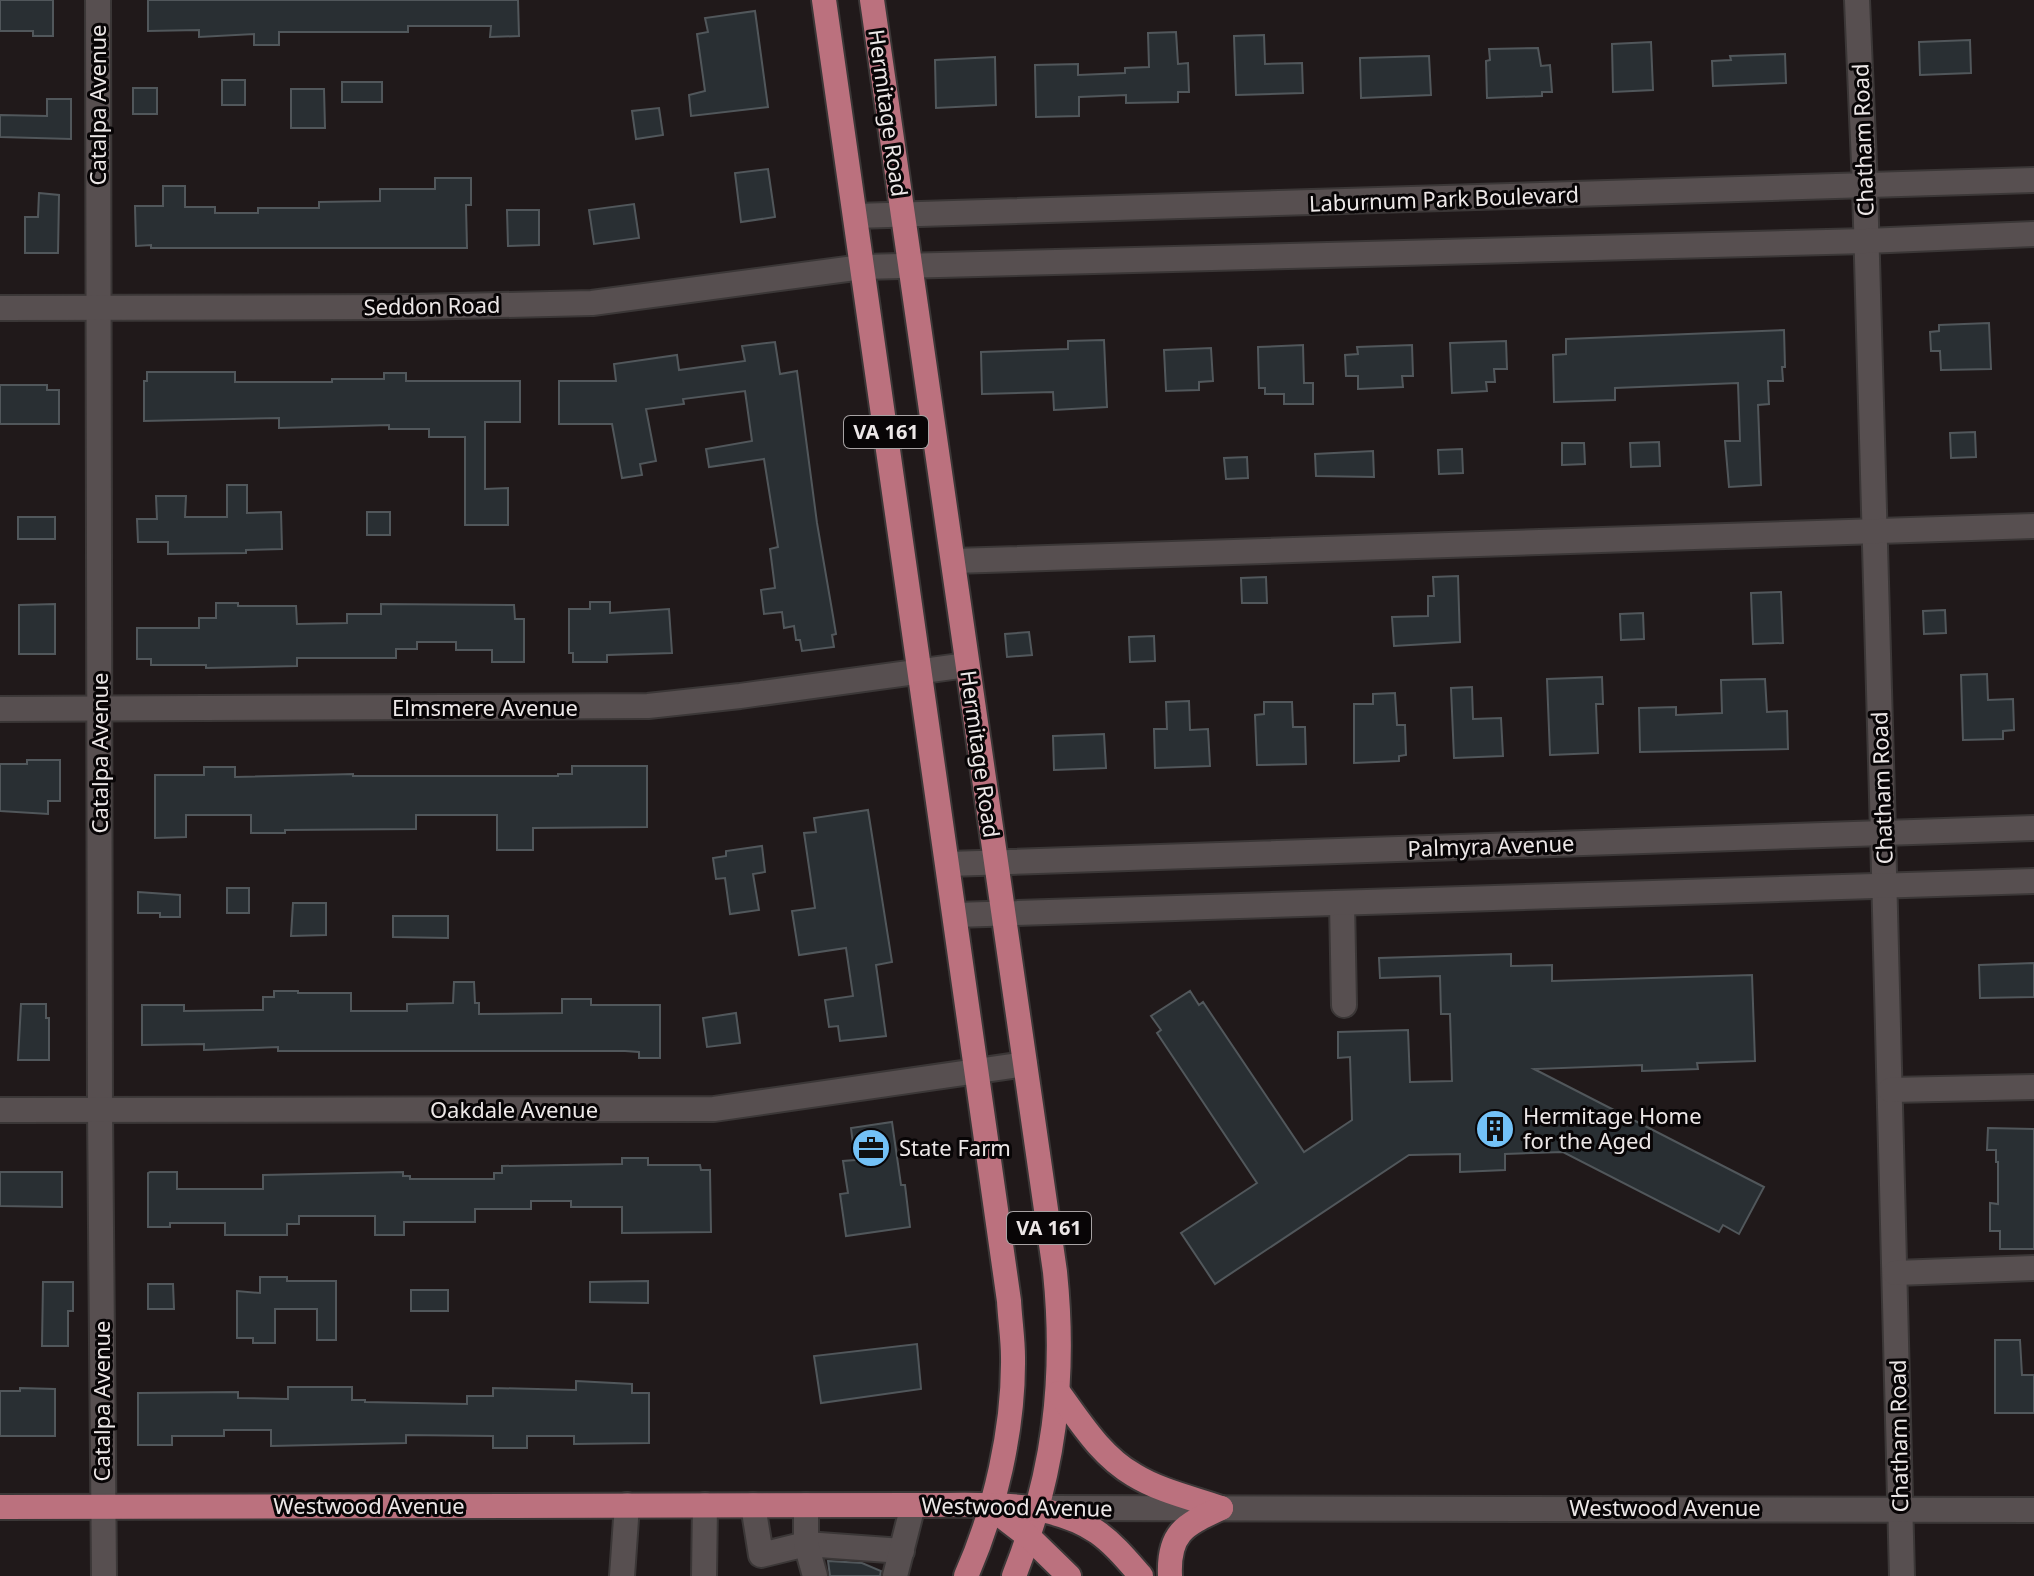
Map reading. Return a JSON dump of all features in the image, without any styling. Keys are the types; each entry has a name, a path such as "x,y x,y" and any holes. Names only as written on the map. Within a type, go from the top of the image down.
{"main road":[{"name":"VA 161","path":"824,0 1008,1295 1013,1355 1011,1411 990,1507 966,1576"},
{"name":"Hermitage Road","path":"872,0 1055,1272 1060,1322 1059,1393 1038,1508"},
{"path":"1059,1393 1106,1453 1134,1475 1221,1508"},
{"name":"Westwood Avenue","path":"0,1507 913,1505 1038,1508"},
{"path":"990,1507 1029,1537 1069,1576"},
{"name":"VA 161","path":"1014,1576 1038,1508"},
{"path":"1038,1508 1096,1531 1119,1550 1141,1576"},
{"path":"1170,1576 1172,1550 1181,1530 1221,1508"}],"street":[{"name":"Catalpa Avenue","path":"98,0 104,1576"},
{"name":"Chatham Road","path":"1857,0 1865,187 1902,1576"},
{"name":"Laburnum Park Boulevard","path":"855,216 2034,180"},
{"path":"862,267 2034,234"},
{"name":"Seddon Road","path":"0,308 414,307 592,303 862,267"},
{"path":"953,561 2034,526"},
{"name":"Elmsmere Avenue","path":"0,709 648,706 967,665"},
{"name":"Palmyra Avenue","path":"948,864 2034,828"},
{"path":"955,915 2034,881"},
{"path":"1342,903 1344,1005"},
{"name":"Oakdale Avenue","path":"0,1110 714,1109 1025,1064"},
{"path":"1890,1090 2034,1087"},
{"path":"1895,1273 2034,1268"},
{"path":"622,1576 627,1505"},
{"path":"704,1576 705,1505"},
{"path":"753,1505 762,1565 806,1544 902,1551"},
{"path":"806,1505 806,1544 815,1576"},
{"path":"895,1576 913,1505"},
{"name":"Westwood Avenue","path":"1038,1508 2034,1510"}],"building":[{"path":"0,0 53,0 53,36 33,36 33,31 0,31"},
{"path":"148,0 518,0 519,36 490,37 491,26 408,26 408,32 279,32 279,45 254,45 254,34 199,37 199,30 148,31"},
{"path":"755,11 768,107 691,116 689,95 705,91 697,34 708,32 705,18"},
{"path":"1176,32 1178,64 1188,63 1189,92 1178,92 1178,102 1126,103 1126,95 1079,97 1079,116 1036,117 1035,65 1078,64 1078,75 1125,73 1125,68 1149,67 1148,33"},
{"path":"1264,35 1265,64 1302,63 1303,93 1236,95 1234,36"},
{"path":"1970,40 1971,73 1920,75 1919,42"},
{"path":"1651,42 1653,90 1613,92 1612,44"},
{"path":"1538,48 1541,66 1550,65 1552,92 1542,92 1542,96 1487,98 1486,61 1490,60 1489,49"},
{"path":"1785,54 1786,83 1713,86 1712,61 1731,60 1730,56"},
{"path":"1429,56 1431,95 1361,98 1360,58"},
{"path":"995,57 996,105 936,108 935,60"},
{"path":"222,80 245,80 245,105 222,105"},
{"path":"342,82 382,82 382,102 342,102"},
{"path":"133,88 157,88 157,114 133,114"},
{"path":"291,89 324,89 325,128 291,128"},
{"path":"47,99 71,99 71,139 0,137 0,115 47,116"},
{"path":"659,108 663,135 636,139 632,111"},
{"path":"768,169 775,217 741,222 735,173"},
{"path":"435,178 471,178 471,205 466,205 467,248 136,246 135,206 163,206 163,186 185,186 185,207 215,207 215,213 258,213 258,208 319,208 319,202 380,201 380,189 435,189"},
{"path":"39,193 59,195 58,253 25,253 25,217 38,217"},
{"path":"634,204 639,238 594,244 589,210"},
{"path":"507,210 539,210 539,245 508,246"},
{"path":"1989,323 1991,369 1941,370 1940,351 1931,351 1930,332 1939,331 1939,325"},
{"path":"1784,330 1783,381 1768,381 1769,404 1758,405 1761,485 1729,487 1725,441 1740,441 1738,383 1615,388 1615,400 1554,402 1553,355 1566,354 1566,339"},
{"path":"1104,340 1107,407 1054,410 1053,392 982,394 981,352 1068,349 1068,341"},
{"path":"1506,341 1507,369 1494,369 1495,382 1486,382 1487,391 1452,393 1450,343"},
{"path":"775,342 780,374 797,371 817,523 836,634 832,635 834,647 802,651 794,626 784,628 782,612 764,614 761,590 775,588 770,549 778,547 764,459 709,467 706,449 752,441 745,391 683,399 684,404 646,409 656,461 640,464 642,475 622,478 612,424 559,424 559,381 616,381 614,364 677,355 679,370 745,361 742,346"},
{"path":"1303,345 1304,383 1313,383 1313,404 1284,404 1284,394 1265,394 1265,388 1259,388 1258,347"},
{"path":"1412,345 1413,376 1402,376 1403,387 1358,389 1358,376 1346,376 1345,355 1358,354 1357,347"},
{"path":"1211,348 1213,381 1199,382 1199,390 1166,391 1164,350"},
{"path":"147,372 235,372 235,382 384,379 384,373 406,373 406,381 520,381 520,422 485,422 485,489 508,488 508,525 465,525 465,437 429,437 429,429 389,429 389,425 279,428 279,418 144,421 144,381 147,381"},
{"path":"0,385 47,385 47,390 59,390 59,424 0,424"},
{"path":"1975,432 1976,457 1951,458 1950,433"},
{"path":"1659,442 1660,466 1631,467 1630,443"},
{"path":"1562,443 1584,443 1585,464 1562,465"},
{"path":"1462,449 1463,473 1439,474 1438,450"},
{"path":"1373,451 1374,477 1316,476 1315,454"},
{"path":"1247,457 1248,478 1226,479 1224,458"},
{"path":"227,485 247,485 247,513 281,512 282,549 246,550 246,553 168,554 168,542 138,542 137,519 157,519 156,496 186,496 185,517 227,517"},
{"path":"367,512 390,512 390,535 367,535"},
{"path":"18,517 55,517 55,539 18,539"},
{"path":"1458,576 1460,642 1394,646 1392,617 1428,616 1428,596 1434,596 1433,577"},
{"path":"1266,577 1267,603 1242,603 1241,578"},
{"path":"1781,592 1783,643 1753,644 1751,593"},
{"path":"590,602 610,602 610,613 669,609 672,653 607,655 607,662 573,662 573,653 569,653 569,609 590,609"},
{"path":"216,603 296,606 297,624 347,623 347,614 381,614 381,604 514,605 515,619 524,619 524,662 492,662 492,650 456,650 456,642 417,642 417,649 396,649 396,658 297,658 297,666 206,668 206,665 151,665 151,659 137,659 137,628 199,628 199,618 216,618"},
{"path":"55,604 55,654 19,654 19,605"},
{"path":"1945,610 1946,633 1924,634 1923,611"},
{"path":"1643,613 1644,639 1621,640 1620,614"},
{"path":"1029,632 1032,655 1007,657 1005,634"},
{"path":"1154,636 1155,661 1130,662 1129,637"},
{"path":"1987,674 1988,700 2013,699 2014,730 2003,731 2003,739 1963,740 1961,675"},
{"path":"1602,677 1603,704 1596,704 1598,753 1550,755 1547,679"},
{"path":"1765,679 1767,712 1787,711 1788,749 1640,752 1639,708 1676,707 1676,715 1722,713 1721,680"},
{"path":"1472,687 1473,719 1501,718 1503,756 1454,758 1451,688"},
{"path":"1395,693 1397,725 1405,725 1406,755 1399,756 1399,761 1354,763 1354,704 1373,704 1373,694"},
{"path":"1189,701 1190,730 1208,729 1210,766 1155,768 1154,729 1167,729 1166,702"},
{"path":"1264,702 1292,702 1293,727 1305,727 1306,764 1257,765 1255,715 1264,714"},
{"path":"1104,734 1106,768 1054,770 1053,736"},
{"path":"27,760 60,760 60,801 48,801 48,814 0,811 0,764 27,764"},
{"path":"572,766 647,766 647,827 533,828 533,850 497,850 497,815 416,815 416,829 251,833 251,815 186,815 186,837 155,838 155,775 204,775 204,767 235,767 235,777 353,774 558,776 572,774"},
{"path":"868,810 892,962 876,965 886,1036 840,1041 838,1026 829,1027 825,1000 853,996 846,948 799,955 792,911 815,908 804,833 816,832 814,818"},
{"path":"762,846 765,872 753,874 759,910 730,914 725,878 716,879 713,858 726,856 726,851"},
{"path":"227,888 249,888 249,913 227,913"},
{"path":"138,892 180,895 180,917 138,913"},
{"path":"293,903 326,903 326,935 291,936"},
{"path":"393,916 448,916 448,938 393,937"},
{"name":"Hermitage Home for the Aged","path":"1511,954 1511,966 1552,965 1552,981 1752,975 1755,1061 1697,1063 1698,1069 1642,1071 1642,1065 1534,1069 1764,1187 1739,1234 1723,1225 1719,1232 1563,1152 1505,1154 1505,1170 1460,1172 1460,1154 1409,1155 1215,1284 1181,1233 1257,1183 1157,1033 1161,1030 1151,1016 1190,991 1199,1005 1203,1002 1304,1152 1352,1120 1350,1057 1338,1058 1338,1032 1408,1030 1410,1082 1452,1081 1450,1014 1441,1014 1440,976 1380,978 1379,958"},
{"path":"2034,963 2034,997 1980,998 1979,965"},
{"path":"454,982 474,982 479,1014 562,1013 562,999 591,999 591,1005 660,1005 660,1058 639,1058 639,1052 625,1051 278,1051 278,1047 204,1050 204,1044 142,1045 142,1005 184,1005 184,1011 263,1010 263,997 274,997 274,991 298,991 351,993 351,1011 407,1011 407,1004 453,1003"},
{"path":"21,1004 46,1004 49,1060 18,1060"},
{"path":"736,1013 740,1043 707,1047 703,1018"},
{"path":"892,1122 910,1227 846,1236 840,1194 848,1193 843,1161 855,1160 851,1128"},
{"path":"1988,1128 2034,1129 2034,1249 2000,1249 2000,1231 1990,1231 1990,1203 1998,1204 1998,1162 1996,1150 1987,1150"},
{"path":"622,1158 648,1158 648,1165 700,1165 701,1170 710,1170 711,1232 622,1233 622,1207 571,1207 571,1201 531,1201 531,1209 475,1209 475,1222 404,1222 404,1235 375,1235 375,1216 299,1216 299,1224 287,1224 287,1235 225,1235 225,1223 170,1223 170,1227 148,1227 150,1172 177,1172 177,1189 263,1189 263,1175 403,1172 403,1176 410,1176 410,1179 494,1179 494,1173 502,1173 502,1166 622,1164"},
{"path":"0,1172 62,1172 62,1207 0,1206"},
{"path":"260,1277 287,1277 287,1281 336,1281 336,1340 317,1340 317,1309 275,1309 275,1343 253,1343 253,1338 237,1338 237,1291 260,1293"},
{"path":"648,1281 648,1303 590,1302 590,1282"},
{"path":"43,1282 73,1282 73,1311 68,1311 68,1346 42,1346"},
{"path":"148,1284 173,1284 174,1309 148,1309"},
{"path":"411,1290 448,1290 448,1311 411,1311"},
{"path":"1995,1340 2020,1340 2022,1375 2034,1375 2034,1413 1995,1413"},
{"path":"917,1344 921,1389 821,1403 814,1356"},
{"path":"576,1381 632,1384 632,1393 649,1393 649,1443 574,1444 574,1436 527,1436 527,1448 493,1448 493,1436 406,1435 406,1443 271,1446 271,1430 224,1430 224,1436 172,1436 172,1445 138,1445 138,1393 238,1392 238,1398 288,1399 288,1387 352,1387 352,1400 365,1402 467,1404 467,1396 493,1396 493,1388 576,1390"},
{"path":"20,1388 55,1389 55,1436 0,1436 0,1391 20,1391"},
{"path":"828,1561 862,1563 881,1571 880,1576 830,1576"}],"place":[{"name":"Hermitage Home for the Aged","path":"1495,1129"},
{"name":"State Farm","path":"871,1148"}]}
